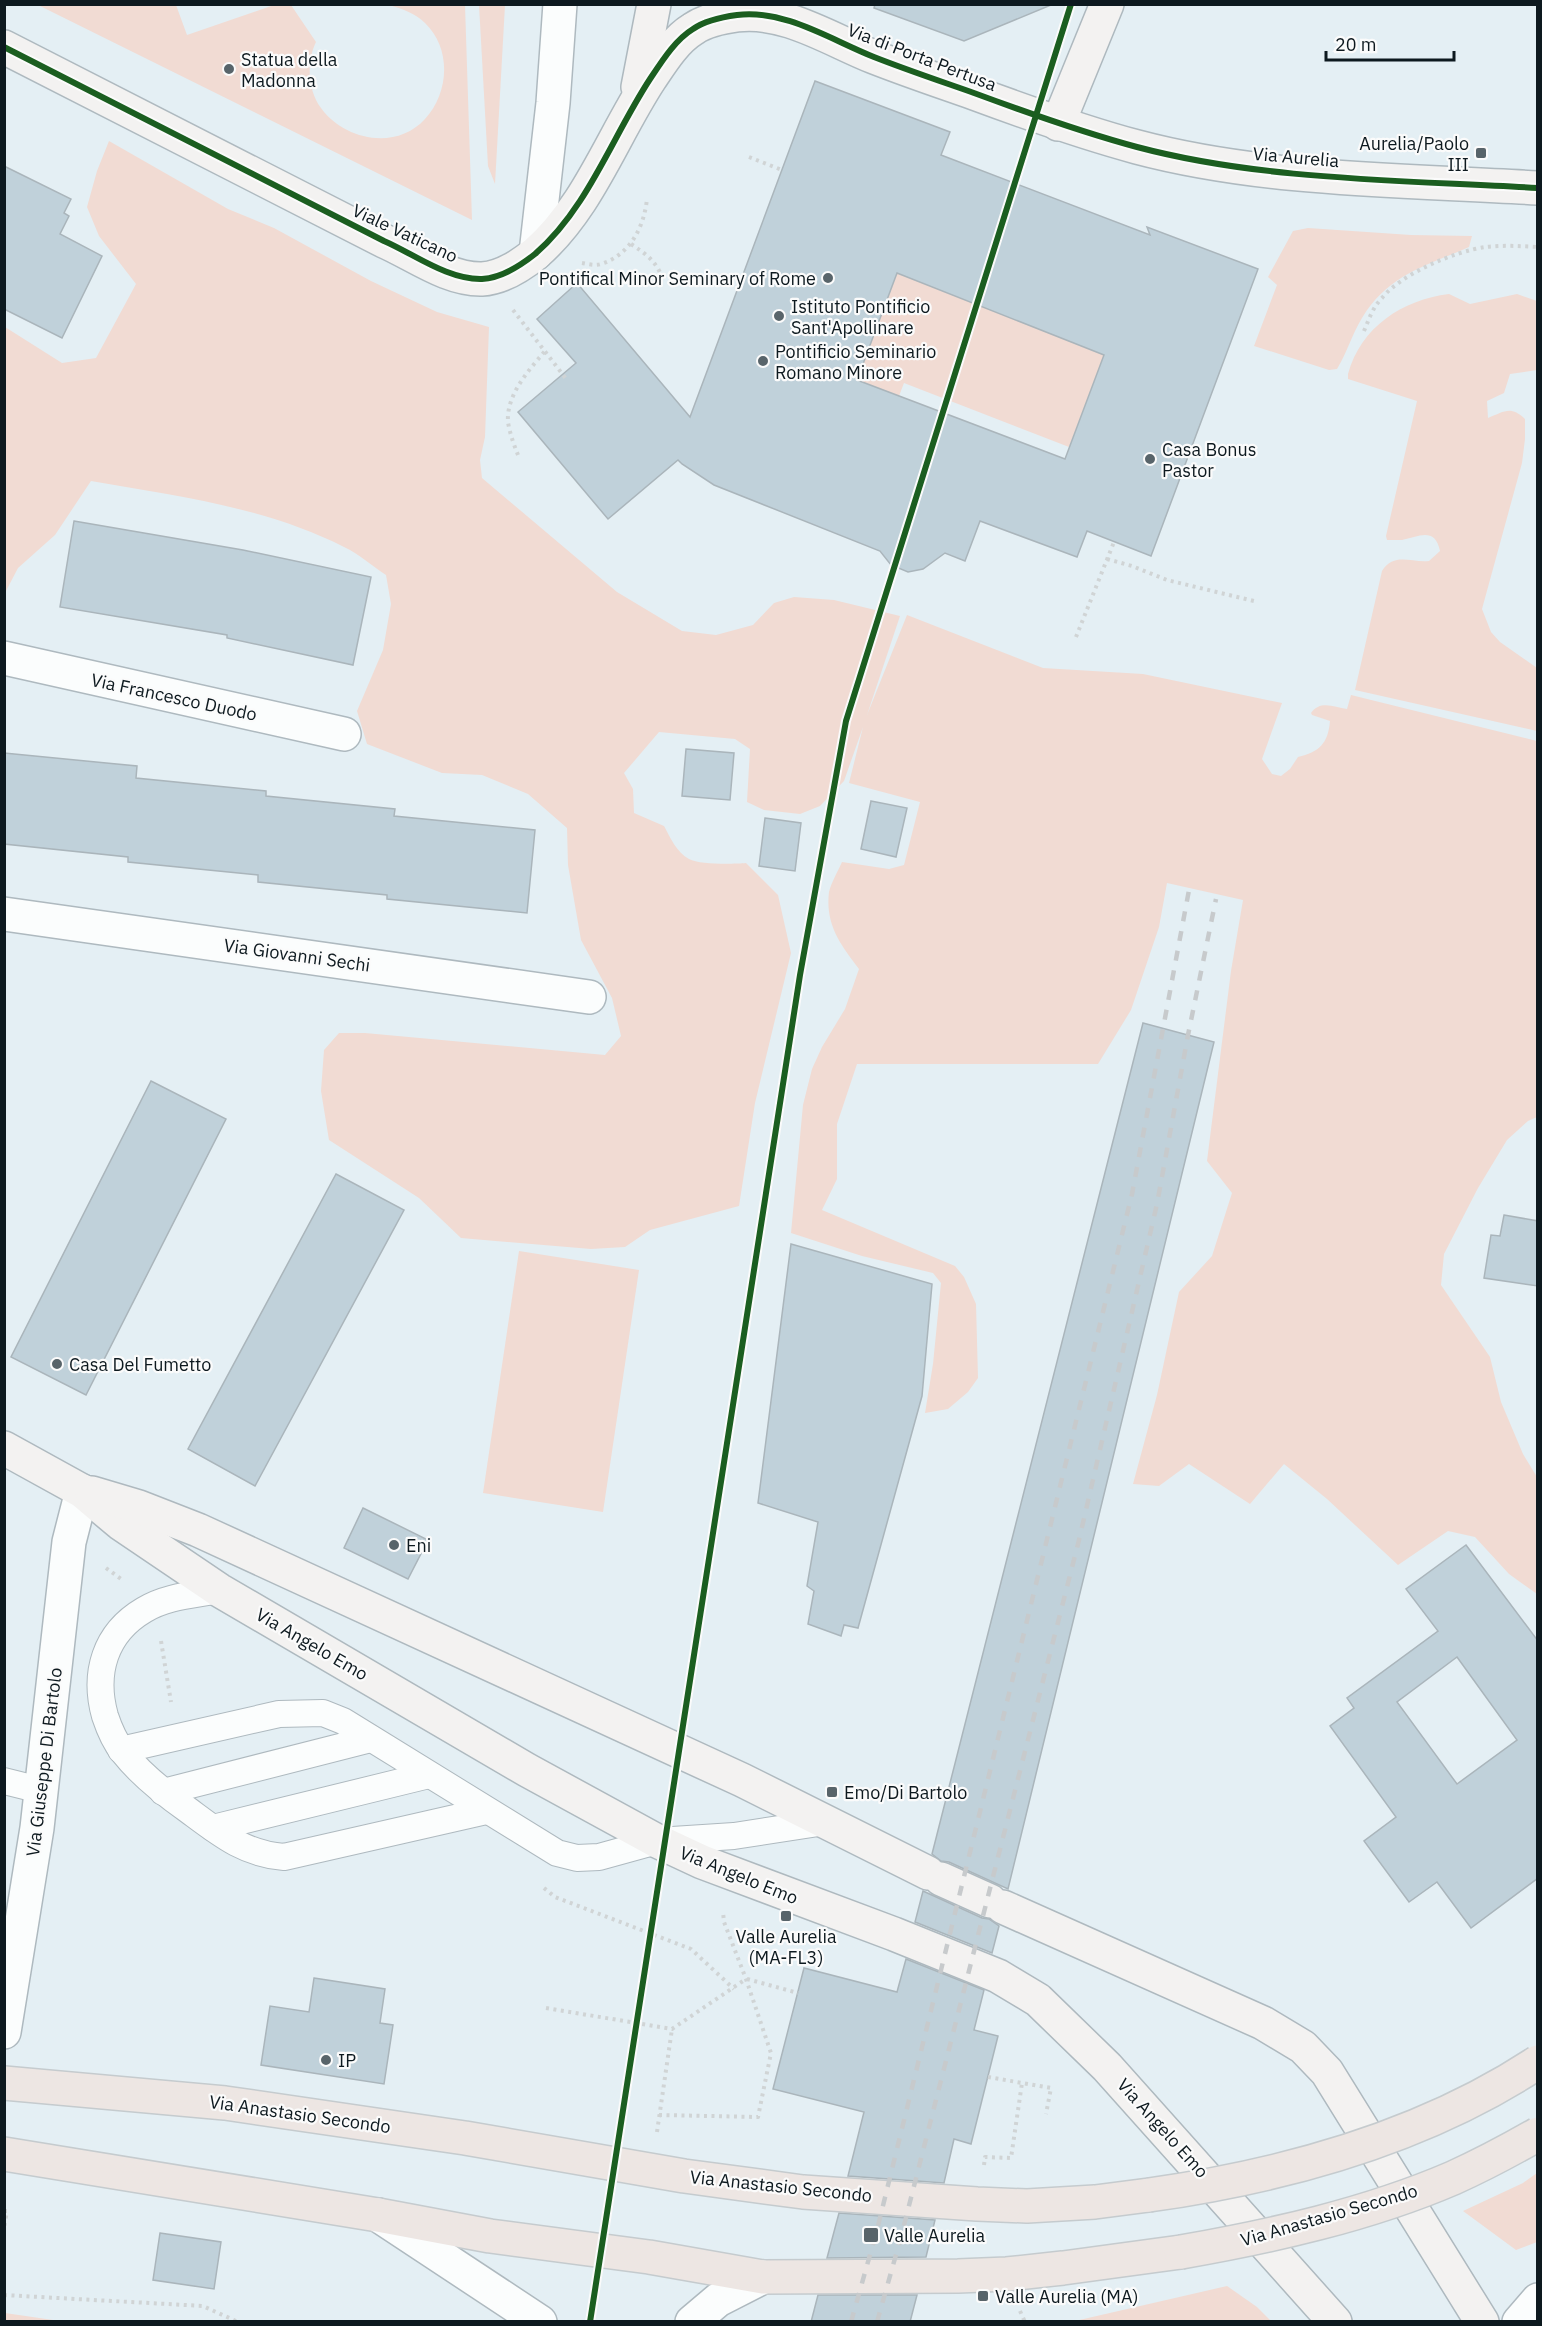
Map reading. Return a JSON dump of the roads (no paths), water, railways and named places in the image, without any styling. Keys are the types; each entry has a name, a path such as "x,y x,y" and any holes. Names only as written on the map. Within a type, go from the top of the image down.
{"main road":[{"name":"Viale Vaticano","path":"636,101 654,4"},
{"path":"1058,124 1107,4"},
{"name":"Via di Porta Pertusa","path":"706,22 755,9 874,57 1058,124"},
{"name":"Viale Vaticano","path":"4,47 291,195 446,271 470,278 491,278 517,267 555,236 570,216 636,101 663,60 683,36 706,22"},
{"name":"Via Aurelia","path":"1058,124 1165,154 1225,165 1296,173 1538,188"},
{"name":"Via Angelo Emo","path":"4,1448 82,1491 120,1523 219,1590 527,1770 657,1841 702,1863 894,1934 998,1976 1038,2000 1107,2067 1335,2322"},
{"name":"Via Angelo Emo","path":"82,1491 129,1503 198,1530 742,1780 934,1876 1263,2023 1303,2047 1319,2062 1350,2106 1482,2322"},
{"name":"Via Anastasio Secondo","path":"4,2083 225,2103 465,2138 684,2176 803,2192 1008,2205 1086,2203 1149,2195 1252,2177 1383,2138 1464,2104 1538,2062"},
{"name":"Via Anastasio Secondo","path":"4,2154 378,2215 490,2236 642,2256 763,2277 958,2276 1063,2268 1180,2252 1275,2234 1385,2202 1451,2178 1538,2134"}],"street":[{"path":"536,253 553,103 560,4"},
{"name":"Via Francesco Duodo","path":"4,658 344,734"},
{"name":"Via Giovanni Sechi","path":"4,914 589,997"},
{"name":"Via Giuseppe Di Bartolo","path":"4,2032 37,1828 69,1542 82,1491"},
{"path":"378,2215 540,2322"},
{"path":"692,2322 718,2300 763,2277"},
{"path":"1519,2322 1538,2300"}],"lane":[{"path":"219,1590 174,1598 144,1610 123,1627 110,1643 102,1663 101,1699 108,1723 122,1750 163,1792 247,1850 284,1857 486,1811"},
{"path":"122,1750 289,1713 323,1713 344,1721 486,1811 566,1857 599,1857 657,1841 734,1836 825,1822"},
{"path":"163,1792 371,1739"},
{"path":"213,1828 429,1775"},
{"path":"4,1781 40,1790"}],"railway":[{"path":"851,2322 877,2230 1132,1194 1189,890"},
{"path":"877,2322 901,2237 1079,1540 1157,1204 1216,899"}],"place":[{"name":"Statua della Madonna","path":"229,69"},
{"name":"Aurelia/Paolo III","path":"1481,153"},
{"name":"Pontifical Minor Seminary of Rome","path":"828,278"},
{"name":"Istituto Pontificio Sant'Apollinare","path":"779,316"},
{"name":"Pontificio Seminario Romano Minore","path":"763,361"},
{"name":"Casa Bonus Pastor","path":"1150,459"},
{"name":"Casa Del Fumetto","path":"57,1364"},
{"name":"Eni","path":"394,1545"},
{"name":"Emo/Di Bartolo","path":"832,1792"},
{"name":"Valle Aurelia (MA-FL3)","path":"786,1916"},
{"name":"IP","path":"326,2060"},
{"name":"Valle Aurelia","path":"871,2235"},
{"name":"Valle Aurelia (MA)","path":"983,2296"}]}
